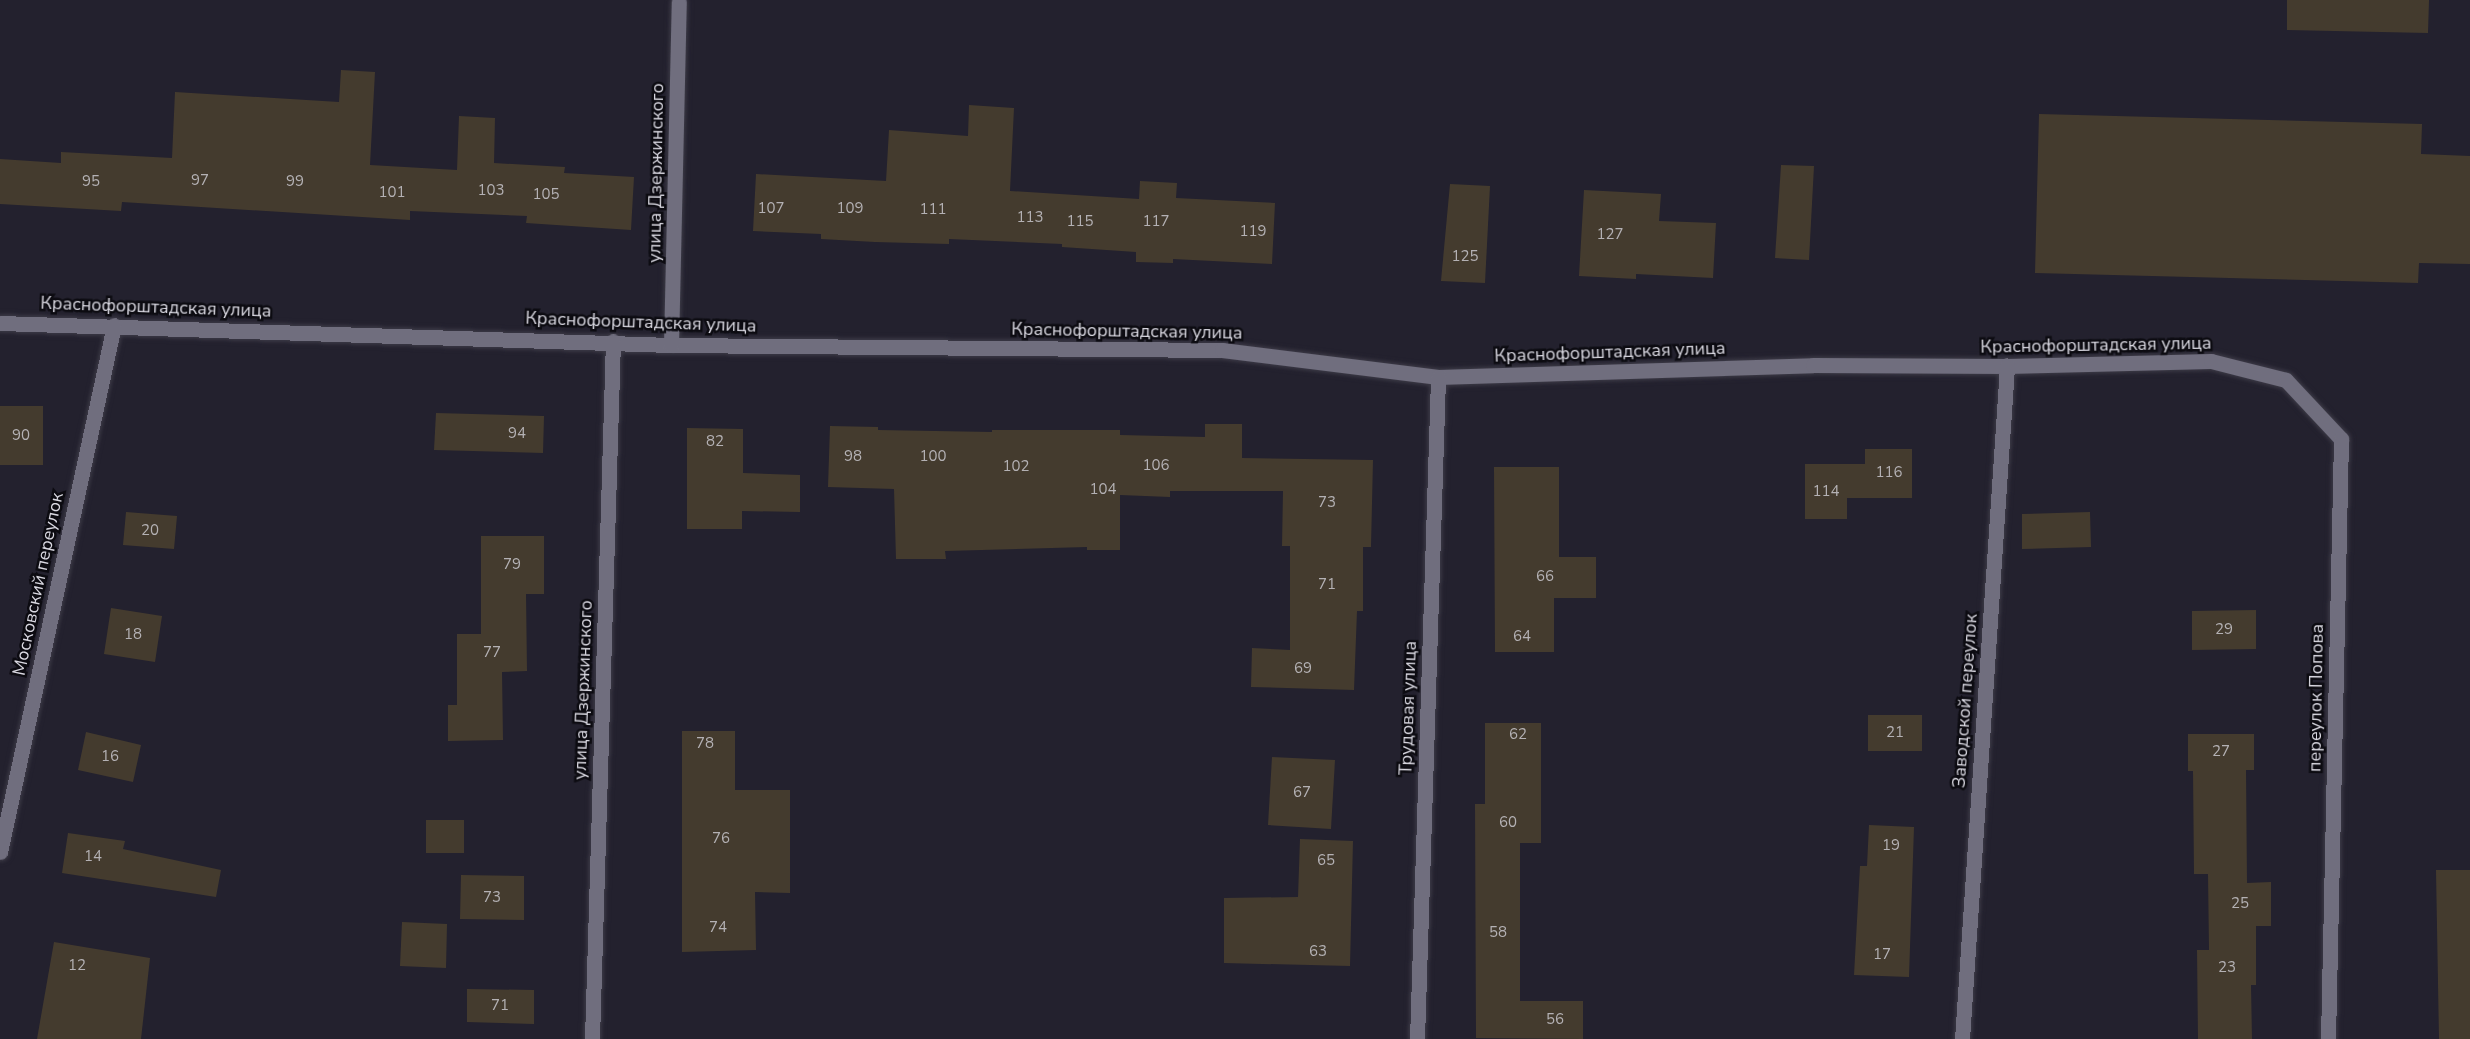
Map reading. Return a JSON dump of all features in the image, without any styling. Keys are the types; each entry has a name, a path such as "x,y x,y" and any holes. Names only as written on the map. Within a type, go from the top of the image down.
{"street":[{"name":"улица Дзержинского","path":"672,345 679,2"},
{"name":"Краснофорштадская улица","path":"0,322 613,341 672,345 1222,350 1438,377 1813,365 2007,366 2211,361 2286,380"},
{"name":"Московский переулок","path":"0,852 114,325"},
{"name":"улица Дзержинского","path":"592,1039 613,341"},
{"name":"Заводской переулок","path":"1962,1039 2007,366"},
{"name":"Трудовая улица","path":"1417,1039 1438,377"},
{"name":"переулок Попова","path":"2286,380 2341,439 2328,1039"}],"building":[{"path":"2287,0 2429,0 2428,33 2287,30"},
{"path":"341,70 375,72 370,165 457,170 459,116 495,118 494,163 565,167 564,173 634,177 631,230 526,223 527,216 410,211 410,220 122,202 121,211 0,204 0,159 61,163 61,152 172,158 175,92 339,102"},
{"path":"969,105 1014,108 1010,191 1139,199 1140,181 1177,183 1176,198 1275,203 1272,264 1173,259 1173,263 1136,262 1136,252 1062,247 1062,244 949,239 949,244 875,242 821,239 821,234 753,231 756,174 886,181 889,130 968,136"},
{"path":"2039,114 2422,124 2421,154 2470,156 2470,264 2419,263 2418,283 2035,273"},
{"path":"1781,165 1814,166 1809,260 1775,258"},
{"path":"1450,184 1490,186 1485,283 1441,281"},
{"path":"1584,190 1661,194 1659,221 1716,223 1713,278 1636,274 1636,279 1579,276"},
{"path":"0,406 43,406 43,465 0,465"},
{"path":"436,413 544,416 543,453 434,450"},
{"path":"1205,424 1242,424 1242,458 1373,460 1371,547 1363,547 1363,611 1357,611 1354,690 1251,687 1252,648 1290,650 1290,546 1282,546 1283,491 1170,491 1170,497 1120,495 1120,550 1087,550 1087,547 945,551 946,559 896,559 894,489 828,487 830,426 878,427 878,430 992,432 992,430 1120,430 1120,435 1205,437"},
{"path":"687,428 743,429 743,473 800,475 800,512 742,511 742,529 687,529"},
{"path":"1865,449 1912,449 1912,498 1847,498 1847,519 1805,519 1805,464 1865,464"},
{"path":"1494,467 1559,467 1559,557 1596,557 1596,598 1554,598 1554,652 1495,652"},
{"path":"126,512 177,516 174,549 123,545"},
{"path":"2090,512 2091,547 2022,549 2022,514"},
{"path":"481,536 544,536 544,594 526,594 527,671 502,672 503,740 448,741 448,705 457,705 457,634 481,634"},
{"path":"111,608 162,616 155,662 104,654"},
{"path":"2256,610 2256,649 2192,650 2192,611"},
{"path":"1868,715 1922,715 1922,751 1868,751"},
{"path":"1485,723 1541,723 1541,843 1520,843 1520,1001 1583,1001 1583,1039 1476,1038 1475,804 1485,804"},
{"path":"682,731 735,731 735,790 790,790 790,893 755,892 756,950 682,952"},
{"path":"86,732 141,745 133,782 78,770"},
{"path":"2188,734 2254,734 2254,770 2246,770 2247,883 2271,882 2271,926 2256,926 2256,985 2251,985 2252,1039 2198,1039 2197,950 2209,950 2208,874 2194,874 2193,771 2188,771"},
{"path":"1272,757 1335,760 1331,829 1268,825"},
{"path":"426,820 464,820 464,853 426,853"},
{"path":"1869,825 1914,827 1909,977 1854,975 1860,866 1867,866"},
{"path":"68,833 125,841 123,849 221,870 216,897 62,873"},
{"path":"1300,839 1353,841 1350,966 1224,963 1224,898 1298,897"},
{"path":"2436,870 2470,870 2470,1039 2439,1039"},
{"path":"461,875 524,876 524,920 460,919"},
{"path":"402,922 447,924 446,968 400,966"},
{"path":"54,942 150,958 141,1039 37,1039"},
{"path":"467,989 534,990 534,1024 467,1022"}]}
